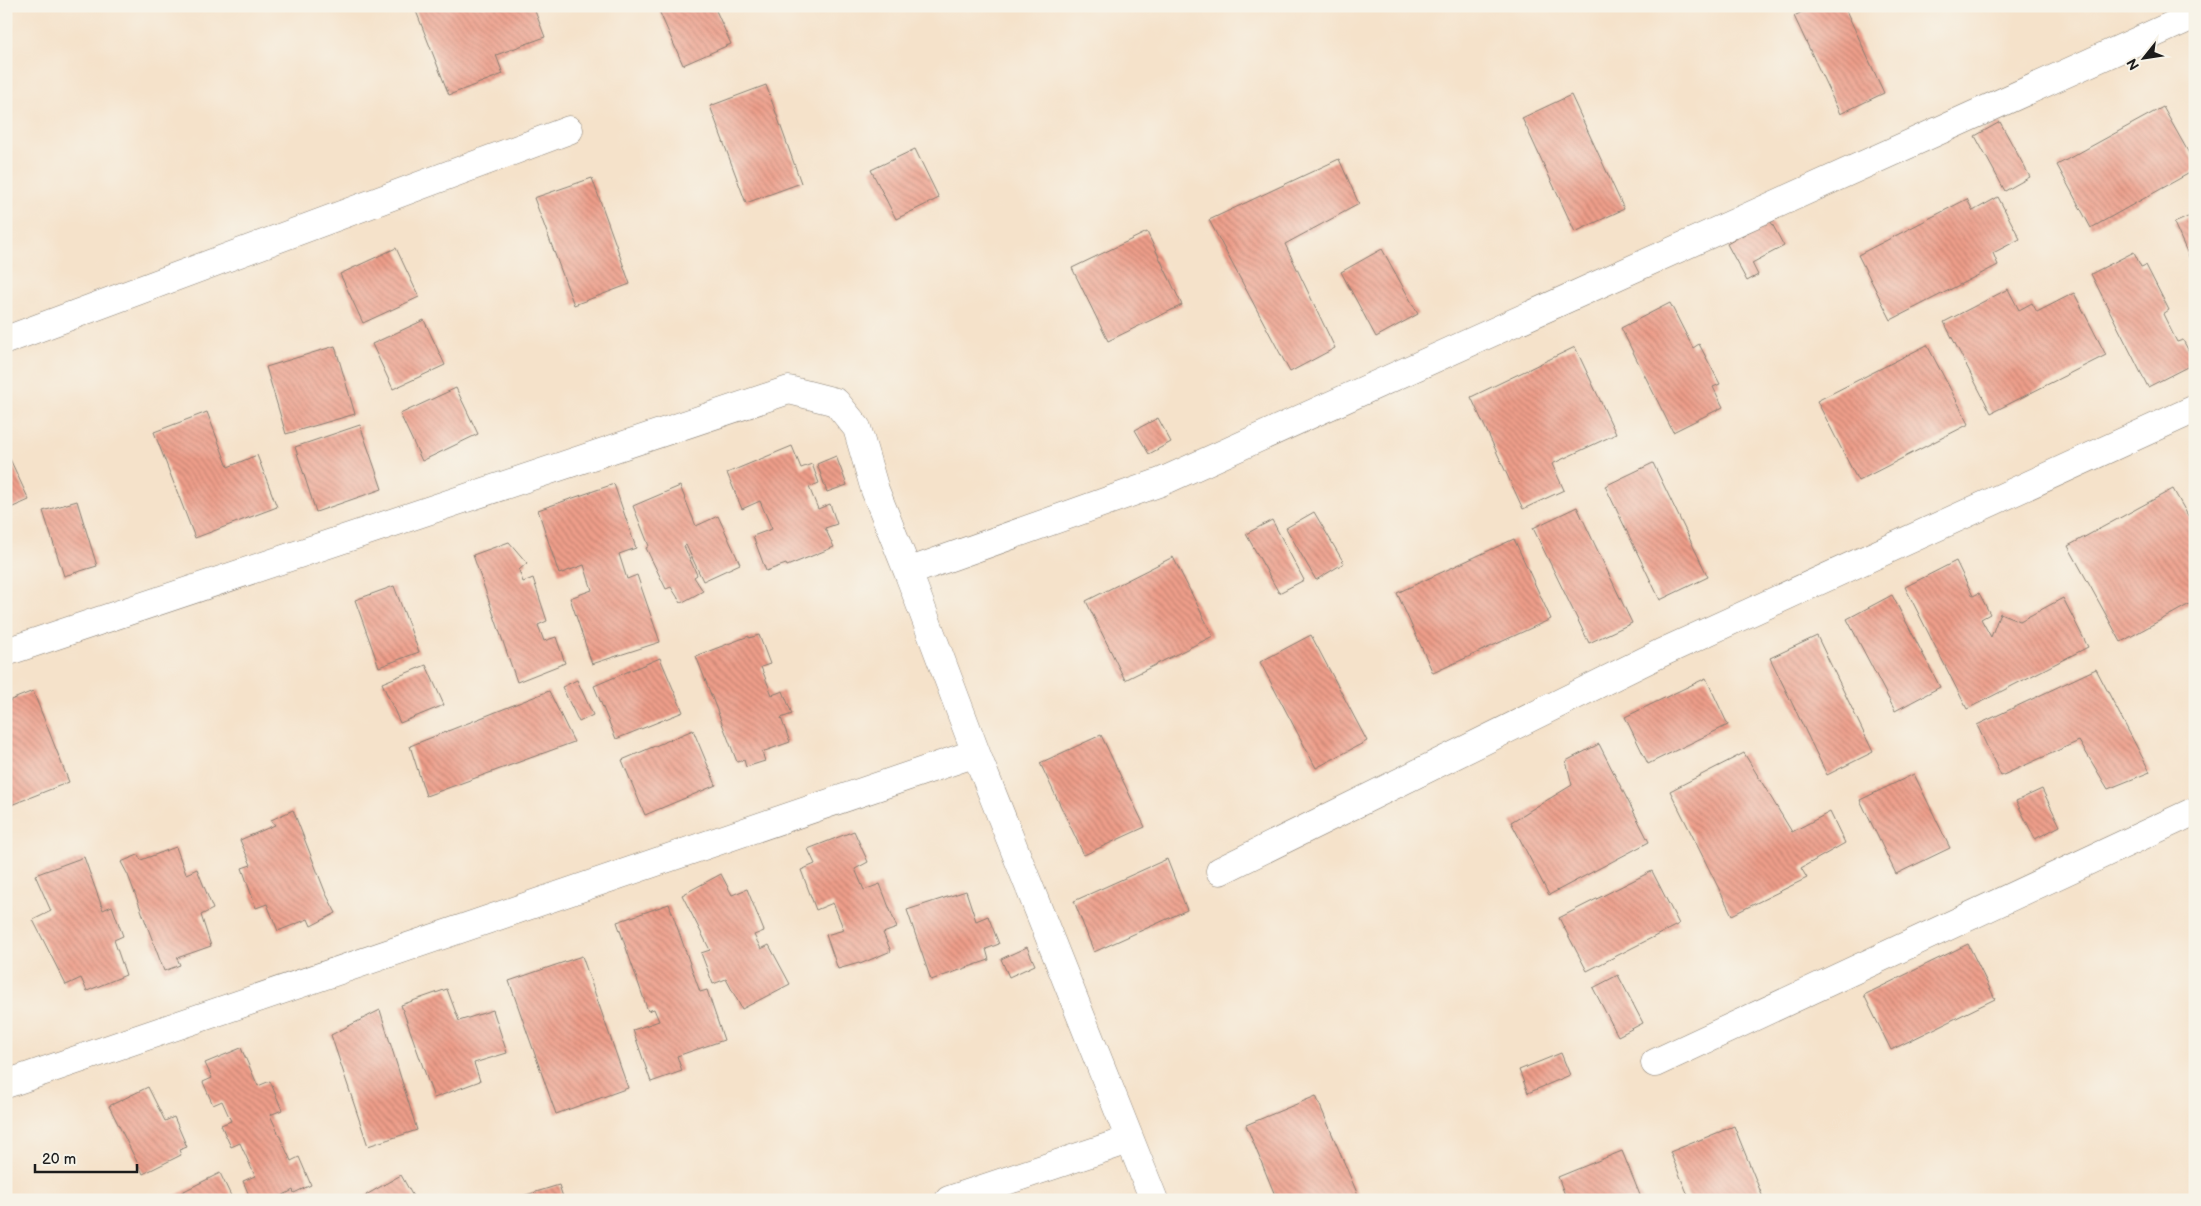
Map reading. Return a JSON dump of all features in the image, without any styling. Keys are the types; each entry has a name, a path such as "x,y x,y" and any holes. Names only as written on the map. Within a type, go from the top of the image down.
{"street":[{"path":"908,572 1161,482 2195,15"},
{"path":"6,340 570,130"},
{"path":"6,652 789,390 836,402 857,428 875,490 976,753 1154,1200"},
{"path":"1220,872 1661,653 2195,409"},
{"path":"6,1084 976,753"},
{"path":"1655,1063 2195,810"},
{"path":"949,1200 1129,1140"}],"building":[{"path":"414,6 533,6 545,37 496,55 503,74 449,95"},
{"path":"657,6 714,6 731,44 683,65"},
{"path":"1814,6 1844,6 1884,93 1840,114 1794,16"},
{"path":"766,85 801,183 746,203 710,106"},
{"path":"1571,95 1624,209 1575,232 1522,118"},
{"path":"2163,107 2195,164 2195,170 2091,228 2057,165"},
{"path":"2000,122 2030,177 2005,191 1975,136"},
{"path":"915,149 939,198 896,219 871,170"},
{"path":"1339,159 1359,204 1285,244 1335,348 1290,372 1209,220"},
{"path":"592,178 630,284 574,305 534,198"},
{"path":"1998,197 2020,239 1993,253 1998,265 1891,320 1858,255 1967,199 1973,211"},
{"path":"2195,214 2195,270 2174,223"},
{"path":"1770,220 1784,246 1752,263 1758,275 1747,281 1727,244"},
{"path":"1147,232 1182,305 1108,341 1072,268"},
{"path":"396,248 419,297 363,323 340,274"},
{"path":"1382,249 1418,314 1376,337 1341,272"},
{"path":"2134,252 2141,267 2146,265 2169,310 2163,314 2177,342 2183,340 2195,363 2148,387 2091,274"},
{"path":"2008,289 2019,310 2032,303 2037,312 2074,293 2106,355 1991,413 1944,322"},
{"path":"1670,303 1693,348 1699,344 1720,384 1713,387 1723,407 1673,432 1621,328"},
{"path":"424,320 445,365 393,389 372,344"},
{"path":"1927,345 1969,424 1858,481 1817,401"},
{"path":"335,346 355,414 286,434 266,367"},
{"path":"1575,347 1616,434 1552,464 1564,490 1523,509 1471,397"},
{"path":"456,388 478,434 422,461 400,414"},
{"path":"207,412 228,467 257,455 277,507 195,538 154,432"},
{"path":"1158,418 1171,442 1149,454 1135,430"},
{"path":"360,425 382,489 316,512 295,447"},
{"path":"792,446 801,468 812,464 819,483 809,487 818,509 830,504 837,524 825,528 834,547 787,566 786,564 766,571 753,536 772,529 760,501 742,509 727,473"},
{"path":"836,456 847,485 827,492 817,464"},
{"path":"10,459 29,500 6,510 6,461"},
{"path":"1653,463 1708,577 1660,600 1605,486"},
{"path":"614,484 636,548 619,554 627,579 637,575 660,642 592,664 570,598 592,590 584,565 559,574 538,510"},
{"path":"680,486 696,526 718,516 740,564 703,581 686,545 684,546 697,575 694,577 703,591 681,603 671,587 666,589 646,548 649,546 633,506"},
{"path":"2173,489 2195,528 2195,601 2121,642 2068,546"},
{"path":"77,501 97,566 64,576 43,511"},
{"path":"1577,507 1632,623 1589,643 1533,528"},
{"path":"1314,512 1344,563 1316,580 1286,528"},
{"path":"1272,520 1304,580 1279,593 1246,534"},
{"path":"1514,539 1551,619 1433,673 1397,593"},
{"path":"509,542 527,563 519,570 523,582 533,578 547,621 538,625 544,641 556,637 565,663 517,682 473,555"},
{"path":"1173,557 1213,636 1125,680 1086,601"},
{"path":"1956,561 1973,596 1979,593 1990,614 1981,619 1991,637 2000,613 2020,621 2063,598 2088,647 1967,709 1905,587"},
{"path":"394,586 419,652 379,667 355,600"},
{"path":"1892,595 1940,687 1895,711 1847,619"},
{"path":"759,635 770,664 761,667 772,695 783,691 792,714 781,718 790,742 762,752 765,761 746,767 744,760 737,762 696,656 749,636 749,638"},
{"path":"1311,635 1367,741 1316,768 1260,662"},
{"path":"1817,636 1873,752 1827,775 1770,658"},
{"path":"660,658 683,712 616,739 594,686"},
{"path":"426,665 444,705 400,723 382,683"},
{"path":"2096,669 2150,772 2108,789 2079,741 2001,776 1977,725"},
{"path":"1706,678 1728,725 1648,764 1625,717"},
{"path":"577,680 593,715 579,722 562,687"},
{"path":"33,691 69,782 6,807 6,702"},
{"path":"549,691 574,742 426,796 410,746"},
{"path":"693,730 716,785 645,815 622,760"},
{"path":"1101,735 1145,827 1084,855 1040,763"},
{"path":"1599,744 1649,842 1549,895 1511,822 1572,785 1566,761"},
{"path":"1744,753 1792,832 1830,812 1845,843 1801,868 1807,878 1732,915 1670,791"},
{"path":"1914,774 1950,848 1896,874 1860,800"},
{"path":"2042,789 2060,826 2035,839 2016,801"},
{"path":"293,810 326,894 336,913 311,926 308,919 278,931 267,904 256,908 242,868 251,865 240,840 275,825 271,820"},
{"path":"854,831 868,862 855,869 864,890 880,884 897,928 883,933 891,951 860,964 838,969 826,935 844,930 833,903 816,910 801,870 815,864 808,849"},
{"path":"176,847 186,874 197,869 213,909 201,915 211,946 177,958 180,965 164,971 128,875 121,862 138,855 141,860"},
{"path":"84,857 103,910 112,906 123,936 114,940 126,975 87,991 81,978 66,985 33,920 51,911 35,875"},
{"path":"1167,859 1187,910 1094,952 1074,901"},
{"path":"1652,871 1679,924 1587,971 1559,918"},
{"path":"721,874 732,895 747,889 764,931 754,935 761,949 769,945 790,984 742,1009 726,979 713,984 701,953 710,950 682,895"},
{"path":"966,891 976,921 988,916 999,944 986,949 989,960 931,980 907,910"},
{"path":"669,904 700,992 707,990 724,1040 677,1056 682,1071 651,1082 633,1030 659,1021 654,1009 648,1011 617,922"},
{"path":"1968,944 1995,999 1891,1050 1864,995"},
{"path":"1027,947 1035,965 1009,977 1001,959"},
{"path":"582,956 628,1088 556,1114 509,981"},
{"path":"1618,975 1643,1023 1618,1036 1593,988"},
{"path":"447,989 459,1021 493,1010 507,1053 474,1063 480,1081 434,1098 401,1005"},
{"path":"380,1010 417,1130 368,1146 331,1035"},
{"path":"241,1048 258,1086 270,1081 282,1110 270,1115 291,1161 299,1157 311,1185 294,1193 293,1190 274,1200 251,1200 243,1181 255,1176 240,1143 231,1147 221,1125 231,1121 222,1101 213,1105 203,1082 212,1078 205,1063"},
{"path":"1561,1053 1570,1075 1528,1093 1519,1070"},
{"path":"148,1087 165,1121 174,1117 187,1147 179,1150 181,1155 143,1174 109,1106"},
{"path":"1316,1096 1360,1200 1277,1200 1246,1125"},
{"path":"1734,1126 1764,1200 1690,1200 1670,1152"},
{"path":"1622,1151 1642,1200 1567,1200 1558,1177"},
{"path":"220,1173 233,1200 166,1200"},
{"path":"401,1175 415,1200 368,1200 366,1195"},
{"path":"559,1185 564,1200 513,1199"}]}
